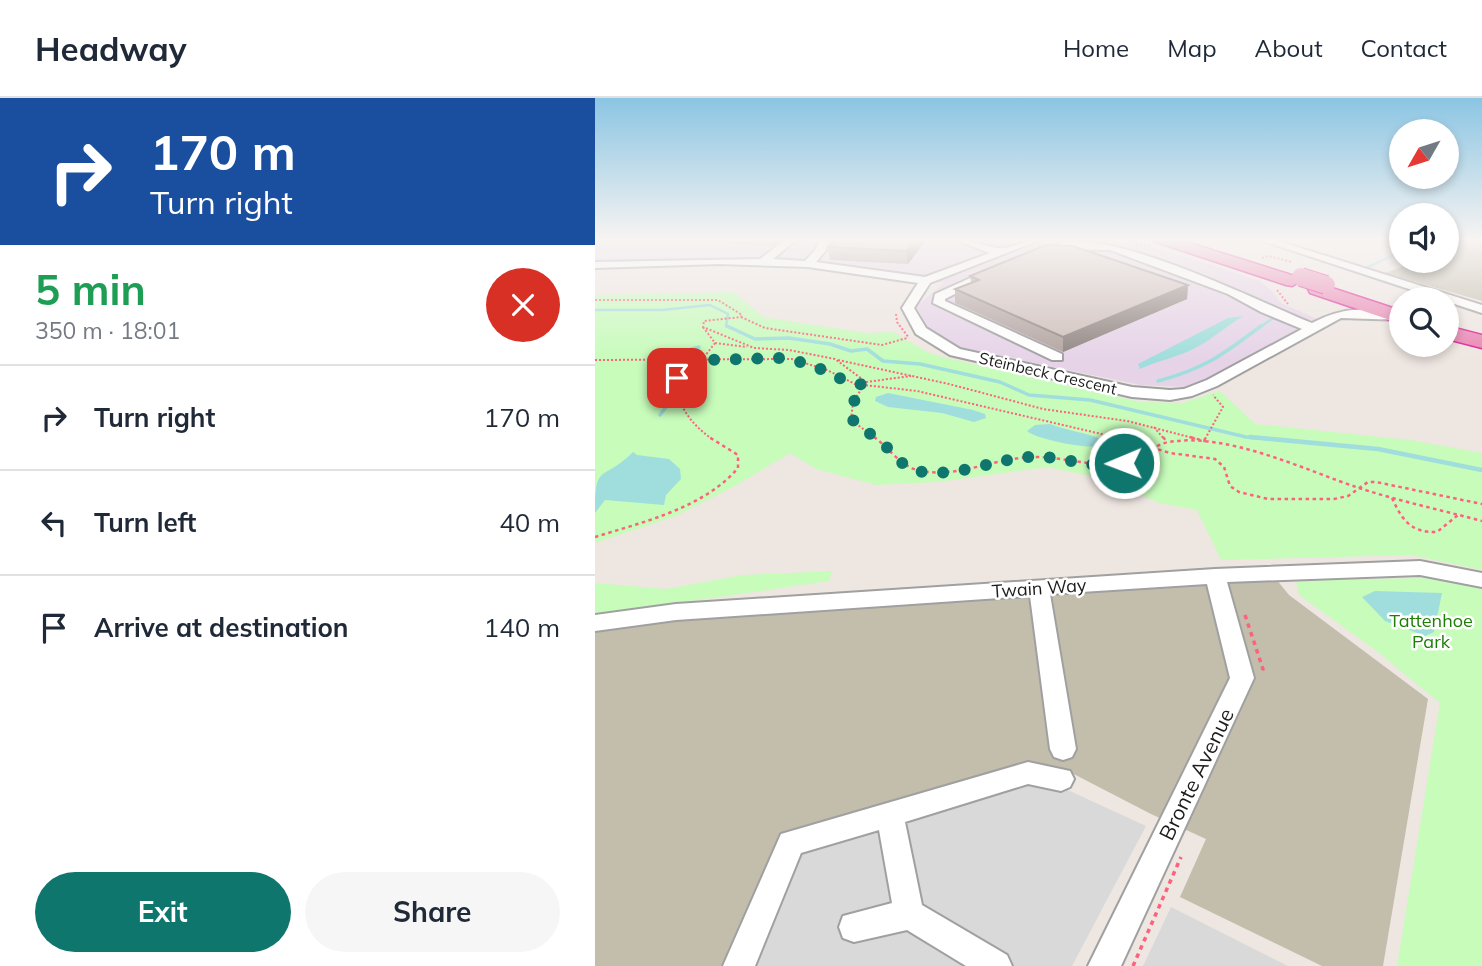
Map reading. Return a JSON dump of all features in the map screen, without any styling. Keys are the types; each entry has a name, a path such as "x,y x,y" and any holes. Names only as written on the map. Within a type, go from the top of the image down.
{"highway":[{"path":"1298,280 1330,296 1389,314"},
{"path":"1330,296 1389,307"},
{"path":"1459,327 1482,334"},
{"path":"1459,335 1482,342"}],"street":[{"path":"916,280 930,280"},
{"path":"976,280 939,297 939,303 1057,357"},
{"path":"1201,280 1233,291 1265,309 1315,329"},
{"path":"1389,280 1482,309"},
{"name":"Steinbeck Crescent","path":"926,281 908,308 921,331 955,352 1132,392 1170,395 1187,393 1212,383 1315,329 1330,296"},
{"name":"Twain Way","path":"595,623 676,612 1215,576 1420,568 1482,580"},
{"name":"Bronte Avenue","path":"1104,966 1242,678 1215,576"},
{"path":"1039,588 1063,749"},
{"path":"739,966 791,843 1028,773 1061,779"},
{"path":"890,815 909,914"},
{"path":"854,927 909,914 996,966"}],"path":[{"path":"1272,286 1286,303 1292,306"},
{"path":"595,300 717,300 740,312 743,315 741,317"},
{"path":"908,338 882,345 765,328 741,317 703,321 703,327 715,343 789,350 915,376 1043,410 1095,415 1154,428 1290,461 1359,488 1482,521"},
{"path":"703,327 754,348"},
{"path":"595,537 679,509 730,479 737,470 740,463 738,455 718,446 705,436 678,398 677,378 701,360 715,343"},
{"path":"595,360 792,359 865,384 917,391 1093,430 1154,449 1215,459 1224,467 1230,486 1247,496 1301,501 1327,500 1348,497 1368,482 1377,482 1482,504"},
{"path":"835,359 865,384"},
{"path":"915,376 865,384 853,402 851,415 854,424 876,438 904,464 921,471 958,470 1028,457 1061,458 1098,465 1136,460 1167,442 1204,441"},
{"path":"1204,441 1223,407 1210,393"},
{"path":"1154,428 1167,442"},
{"path":"1391,497 1403,522 1419,532 1437,532 1458,515"}],"shaded area":[{"path":"924,280 1256,280 1273,292 1281,303 1322,321 1212,377 1186,387 1141,385 964,349 929,329 916,306 944,283"},
{"path":"1408,280 1482,280 1482,301 1459,294 1459,287 1434,287"},
{"path":"1276,579 1289,595 1428,699 1383,966 1322,966 1180,897 1206,839 1064,769 1028,765 784,836 726,966 595,966 595,629 682,618 1199,581"},
{"path":"1030,780 1059,786 1146,826 1072,966 748,966 799,848"},
{"path":"1171,907 1288,966 1143,966"}],"green space":[{"path":"734,292 763,317 866,333 894,332 927,352 946,358 1140,402 1182,403 1220,391 1255,424 1410,440 1482,453 1482,570 1411,555 1221,560 1197,510 1159,503 1105,479 1047,467 938,482 876,485 816,469 790,453 735,486 676,516 595,543 595,295"},
{"path":"832,571 829,581 595,615 595,583 666,589 743,575"},
{"name":"Tattenhoe Park","path":"1432,578 1482,589 1482,966 1397,966 1440,703 1374,649 1299,595 1296,580"}],"water":[{"path":"1244,316 1197,347 1140,369 1138,364 1228,318"},
{"path":"888,393 973,410 985,414 986,418 974,422 942,413 888,407 875,401 876,397"},
{"path":"1050,424 1097,437 1103,440 1103,445 1064,443 1027,431 1035,425"},
{"path":"633,452 637,455 669,459 680,469 681,479 666,495 664,505 605,500 595,513 599,479"},
{"path":"1375,591 1442,593 1434,632 1425,636 1385,621 1362,597"}],"building":[{"path":"979,280 1172,280 1188,285 1063,337 955,289"}],"waterway":[{"path":"595,310 662,310 710,305 728,314 726,326 731,328"},
{"path":"1259,328 1273,318"},
{"path":"727,326 755,339 789,338 830,344 851,351 867,349 883,361 920,364 1000,382 1029,395 1090,400 1246,437 1269,439"},
{"path":"1158,381 1213,360 1261,326"},
{"path":"669,356 699,347"},
{"path":"660,415 666,407 666,396 660,393 668,373 660,370 667,364"},
{"path":"1250,437 1378,449 1482,470"},
{"path":"1096,448 1123,476"}],"route":[{"path":"677,378 701,360 783,358 828,370 846,381 864,385 853,402 851,420 854,424 886,446 904,464 921,471 958,470 1028,457 1049,457 1098,465 1124,463"}]}
